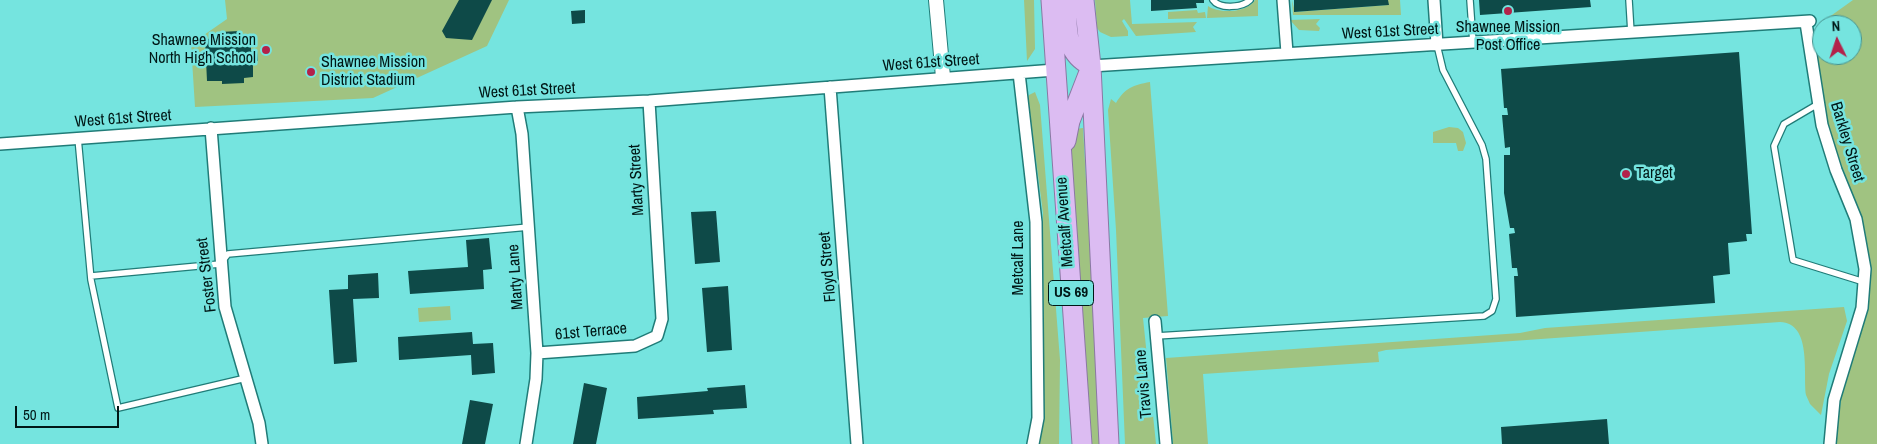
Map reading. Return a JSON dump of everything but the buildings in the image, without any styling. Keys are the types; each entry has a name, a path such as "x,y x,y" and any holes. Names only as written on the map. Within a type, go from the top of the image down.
{"highway":[{"name":"Metcalf Avenue","path":"1051,0 1061,168 1082,444"},
{"path":"1061,168 1070,121 1091,66 1078,60 1070,46 1066,0"},
{"name":"Metcalf Avenue","path":"1084,0 1091,66 1109,444"},
{"name":"US 69","path":"1072,444 1081,419"}],"street":[{"path":"936,0 943,77"},
{"path":"1283,0 1287,53"},
{"path":"1434,0 1437,45"},
{"name":"West 61st Street","path":"1091,66 1808,22"},
{"name":"Barkley Street","path":"1808,22 1818,104 1831,154 1856,219 1864,255 1865,282 1860,316 1834,400 1830,444"},
{"name":"West 61st Street","path":"0,144 517,107 649,101 943,77 1056,70"},
{"name":"Metcalf Lane","path":"1019,73 1036,222 1038,418 1033,444"},
{"name":"Floyd Street","path":"830,87 857,444"},
{"name":"Marty Street","path":"649,101 658,257"},
{"name":"Marty Lane","path":"517,107 522,134 537,353 536,379 526,444"},
{"name":"Foster Street","path":"211,128 224,306 259,423 262,444"},
{"name":"61st Terrace","path":"537,353 635,346 657,336 662,319 658,257"},
{"name":"Travis Lane","path":"1155,321 1166,444"}],"lane":[{"path":"1212,0 1220,5 1233,6 1250,0"},
{"path":"1470,0 1473,43"},
{"path":"1629,0 1631,32"},
{"path":"1156,336 1484,316 1492,311 1496,299 1486,159 1482,145 1443,70 1437,45"},
{"path":"1818,104 1784,124 1774,146 1793,260 1865,282"},
{"path":"78,138 91,276 118,408 246,378"},
{"path":"91,276 220,264 228,254 529,227"}],"green space":[{"name":"Shawnee Mission District Stadium","path":"225,0 509,0 487,46 373,98 195,107 191,44 227,19"},
{"path":"1024,0 1034,0 1035,49 1027,61"},
{"path":"1095,0 1130,0 1132,24 1197,22 1193,27 1196,32 1136,36 1124,19 1122,21 1128,31 1128,36 1111,37 1100,32 1097,28"},
{"path":"1255,0 1258,0 1258,16 1207,18 1208,6 1213,9 1233,11 1246,8"},
{"path":"1292,0 1295,12 1388,5 1388,0 1400,0 1401,15 1293,15"},
{"path":"1853,0 1877,0 1877,444 1835,444 1842,393 1868,304 1870,263 1861,215 1830,135 1818,65 1862,65 1862,15 1832,15"},
{"path":"1197,10 1198,13 1205,12 1206,18 1168,19 1168,12"},
{"path":"1320,19 1316,24 1320,28 1319,31 1299,30 1290,20"},
{"path":"1150,82 1168,316 1143,318 1156,444 1125,444 1116,230 1108,110 1111,99 1116,103 1130,88"},
{"path":"1035,92 1040,105 1060,360 1059,444 1038,444 1044,407 1043,213 1028,98 1029,95"},
{"path":"1449,127 1458,128 1463,132 1466,143 1463,151 1458,151 1456,143 1433,143 1433,132"},
{"path":"1083,128 1101,444 1092,444 1070,163 1075,129"},
{"path":"450,306 451,320 419,322 418,308"},
{"path":"1844,307 1847,321 1829,374 1821,415 1810,404 1806,395 1804,351 1801,340 1797,331 1790,325 1780,322 1386,350 1378,352 1379,362 1203,374 1208,444 1173,444 1166,358 1520,333 1545,328"}],"place":[{"name":"Shawnee Mission Post Office","path":"1508,11"},
{"name":"Shawnee Mission North High School","path":"266,50"},
{"name":"Shawnee Mission District Stadium","path":"311,72"},
{"name":"Target","path":"1626,174"}]}
